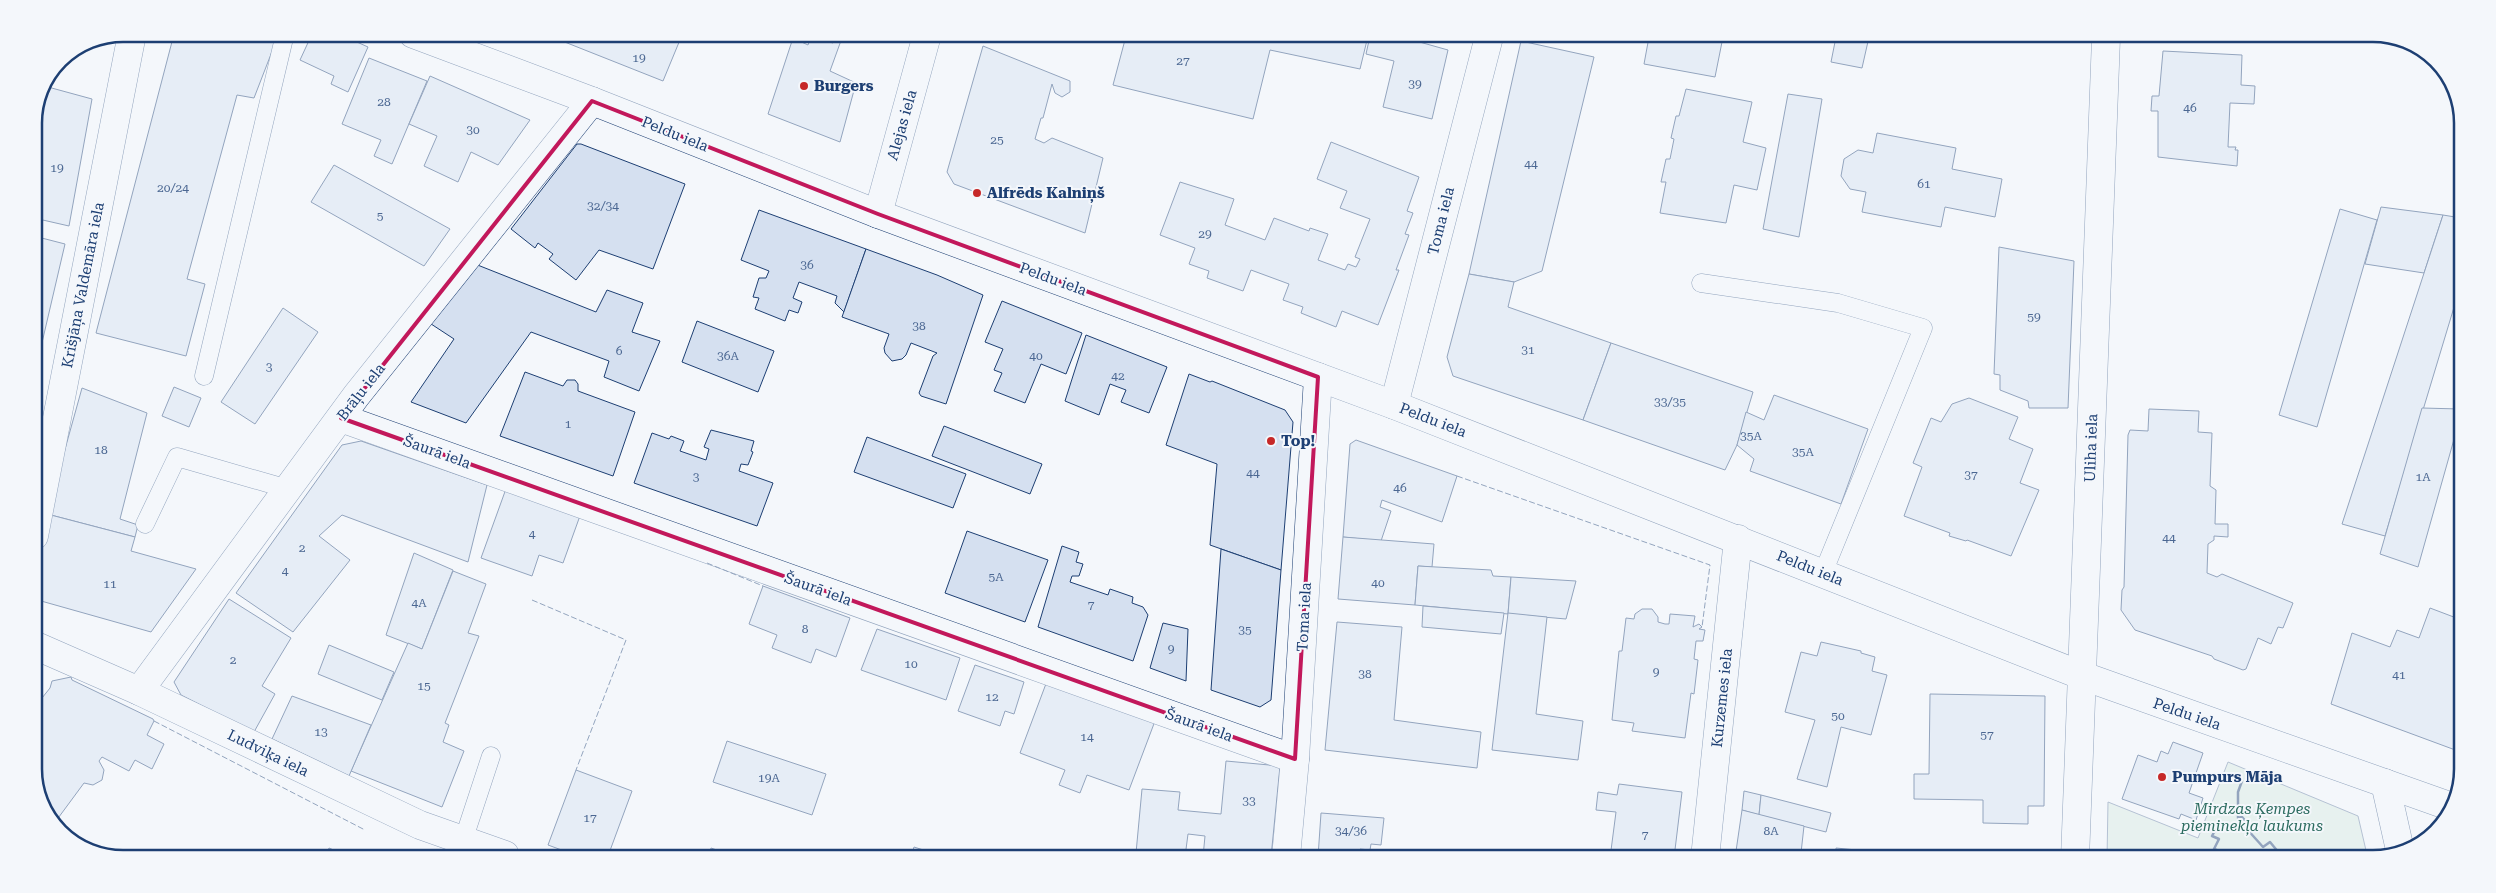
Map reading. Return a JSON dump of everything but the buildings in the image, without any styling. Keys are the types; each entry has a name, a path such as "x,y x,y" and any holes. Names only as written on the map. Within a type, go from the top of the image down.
{"street":[{"name":"Krišjāņa Valdemāra iela","path":"43,492 130,42"},
{"name":"Peldu iela","path":"434,42 592,101 878,214 1394,405 2082,676 2445,805"},
{"name":"Alejas iela","path":"878,214 925,42"},
{"name":"Toma iela","path":"1394,405 1487,42"},
{"name":"Uliha iela","path":"2075,850 2106,42"},
{"name":"Brāļu iela","path":"139,691 341,418 592,101"},
{"name":"Toma iela","path":"1287,850 1295,759 1318,377"},
{"name":"Šaurā iela","path":"341,418 1295,759"},
{"name":"Kurzemes iela","path":"1706,850 1738,539"},
{"name":"Ludviķa iela","path":"43,649 139,691 420,825 490,850"},
{"path":"2385,783 2399,846"}],"lane":[{"path":"204,376 283,42"},
{"path":"1701,283 1838,303 1923,328 1823,573"},
{"path":"145,524 177,457 288,489"},
{"path":"463,841 491,756"}],"highlighted area":[{"path":"592,101 878,214 1318,377 1295,759 341,418"}],"green space":[{"name":"Mirdzas Ķempes pieminekļa laukums","path":"2228,762 2358,816 2366,850 2107,850 2108,802 2198,838"}],"fence":[{"path":"1457,476 1710,565 1702,627"},
{"path":"707,563 763,586"},
{"path":"532,600 626,640 576,770"},
{"path":"154,721 365,830"}],"wall":[{"path":"2242,781 2238,792 2238,818 2242,817 2250,826 2246,828 2263,847 2270,842 2277,850"},
{"path":"2216,850 2214,849 2219,839 2212,836 2219,823"}],"place":[{"name":"Burgers","path":"804,86"},
{"name":"Alfrēds Kalniņš","path":"977,193"},
{"name":"Top!","path":"1271,441"},
{"name":"Pumpurs Māja","path":"2162,777"}]}
